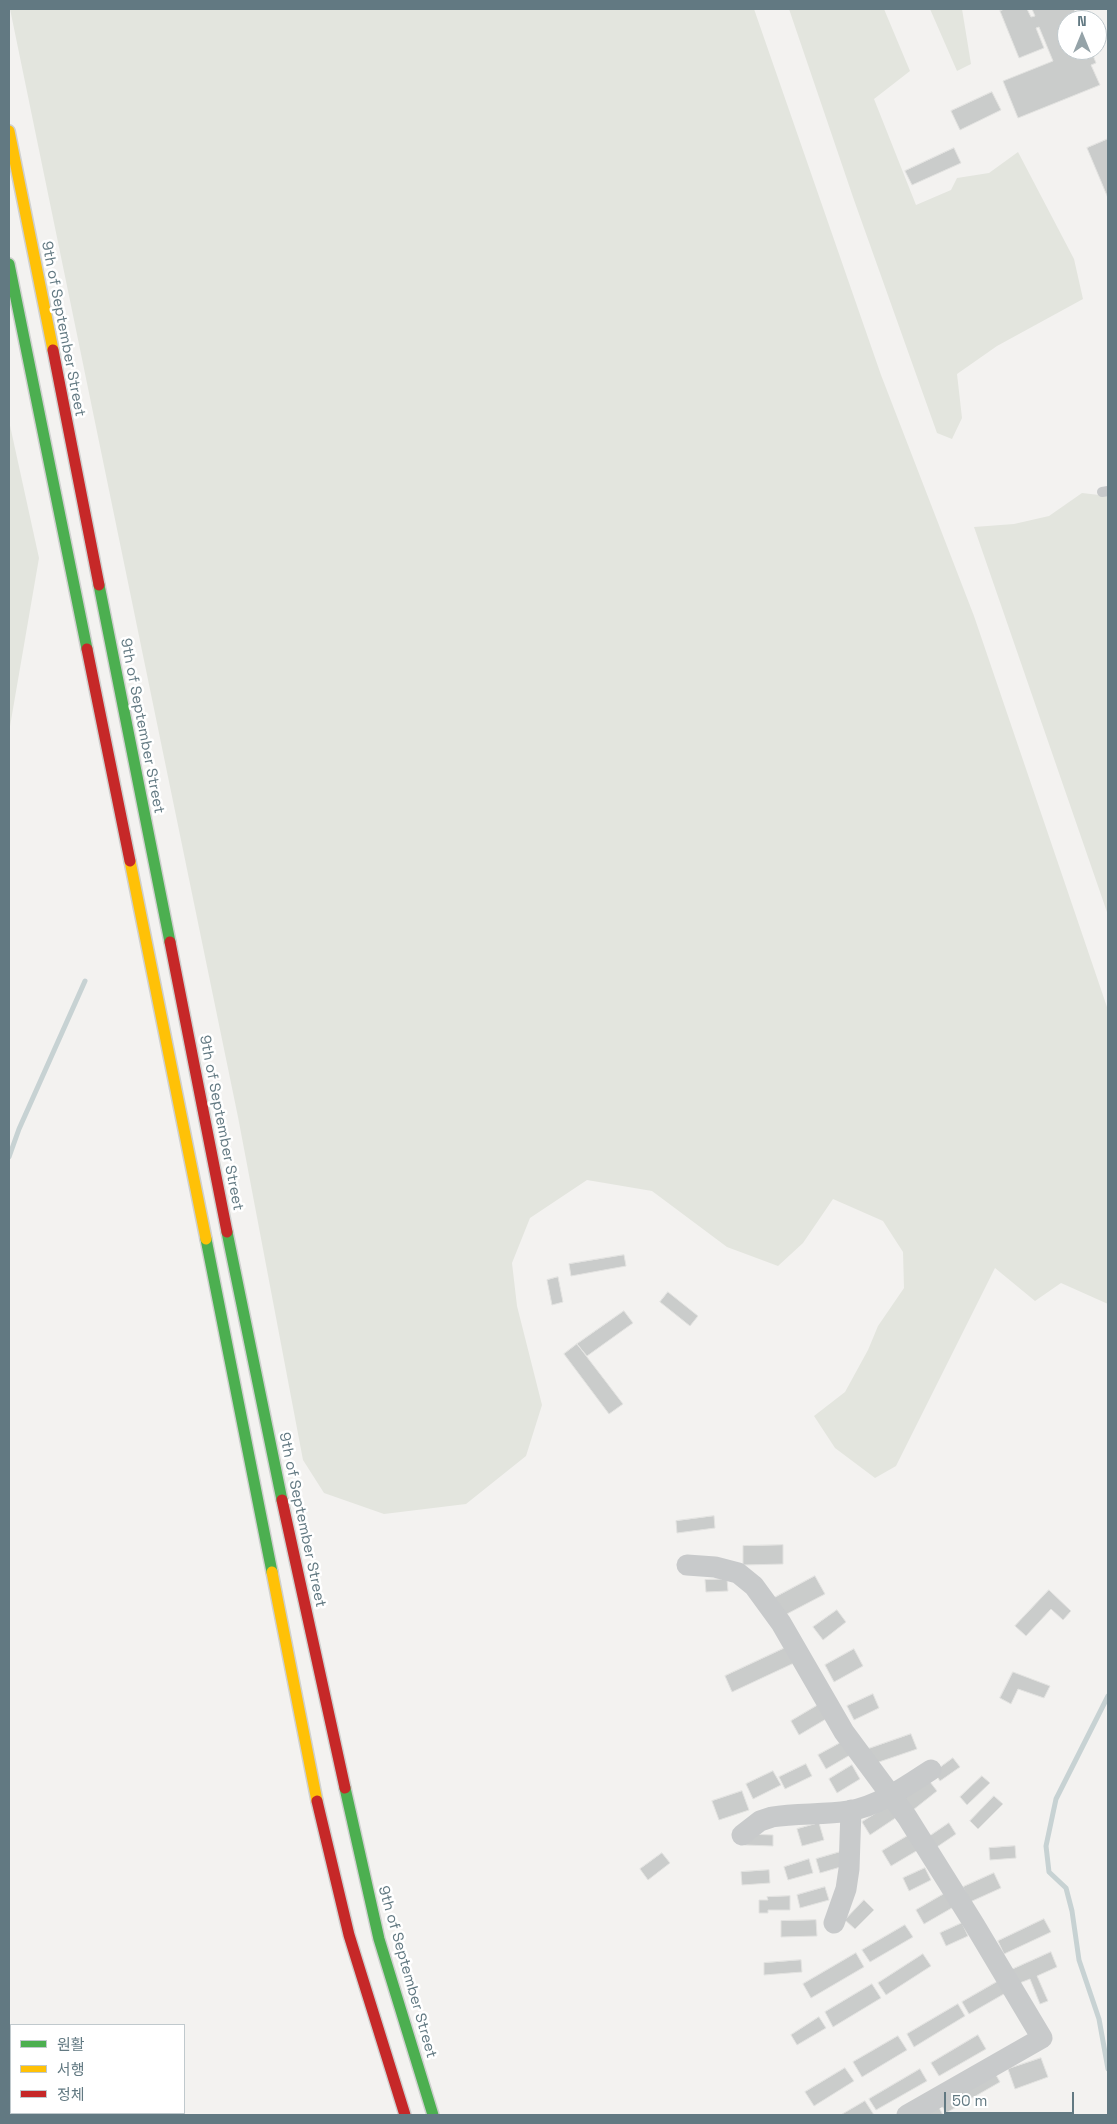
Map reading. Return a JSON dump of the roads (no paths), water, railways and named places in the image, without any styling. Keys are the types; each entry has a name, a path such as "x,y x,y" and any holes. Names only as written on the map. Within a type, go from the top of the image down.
{"highway":[{"name":"9th of September Street","path":"9,131 254,1366 326,1706 379,1938 433,2115"},
{"path":"9,264 233,1370 308,1763 349,1935 405,2115"}],"street":[{"path":"687,1565 715,1567 738,1574 754,1586 781,1623 844,1732 907,1817 1042,2038 907,2115"},
{"path":"742,1835 760,1821 772,1817 851,1810 870,1805 891,1796 931,1770"},
{"path":"834,1923 846,1889 849,1869 851,1810"}],"waterway":[{"path":"9,1157 19,1129 85,981"},
{"path":"1108,1696 1056,1799 1046,1846 1049,1872 1066,1888 1072,1911 1079,1960 1099,2019 1108,2069"}]}
